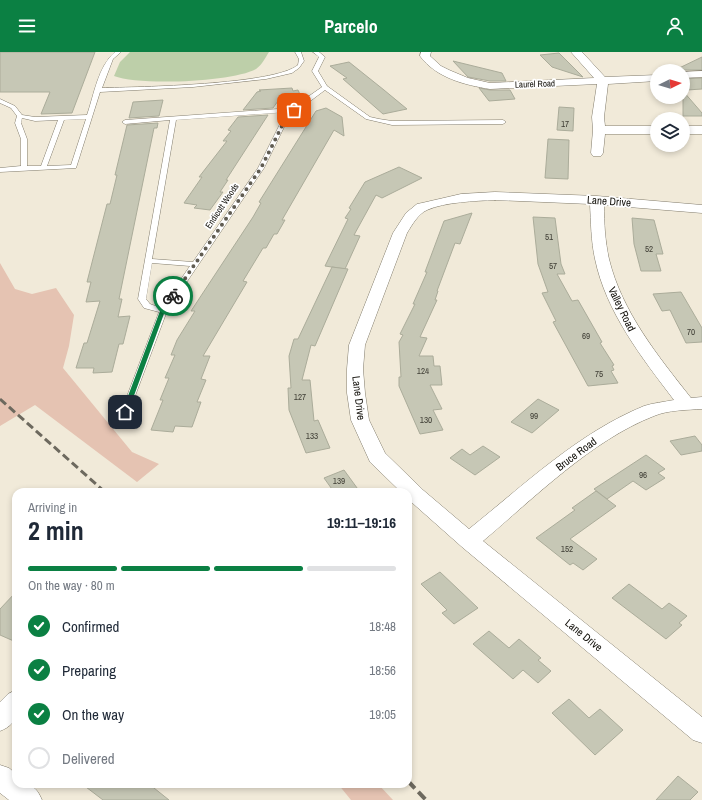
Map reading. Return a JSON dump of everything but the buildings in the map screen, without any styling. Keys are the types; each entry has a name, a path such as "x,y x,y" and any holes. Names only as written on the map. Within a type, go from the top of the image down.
{"street":[{"name":"Laurel Road","path":"426,52 425,56 427,59 448,74 477,84 490,86 650,78"},
{"path":"576,52 603,81 598,117 600,130 598,153"},
{"path":"690,75 702,74"},
{"path":"600,130 650,130"},
{"path":"690,130 702,130"},
{"name":"Lane Drive","path":"409,488 377,457 360,420 356,393 355,369 357,345 400,233 412,216 422,207 461,198 495,196 597,200 702,209"},
{"name":"Valley Road","path":"597,200 596,228 599,247 613,294 623,315 639,342 694,403"},
{"name":"Bruce Road","path":"469,541 565,462 605,432 651,410 694,403"},
{"name":"Lane Drive","path":"412,491 469,541 702,732"},
{"path":"0,720 12,706"},
{"path":"0,777 12,787"},
{"path":"14,788 29,800"}],"lane":[{"path":"0,170 74,166 104,75 112,58 118,52"},
{"path":"99,90 232,82 275,76 295,70 298,67 302,62 302,58 298,52"},
{"path":"316,52 322,57 315,71 325,87 368,118 392,123 503,122"},
{"name":"Endicott Woods","path":"125,412 162,311 261,168 287,116 318,94 325,87"},
{"path":"0,101 14,108 20,116 36,119 90,117"},
{"name":"Endicott Woods","path":"125,122 294,110"},
{"path":"20,116 18,123 24,139 24,168"},
{"path":"43,168 62,118"},
{"path":"162,311 147,306 142,299 173,118"},
{"path":"149,261 195,264"}],"shaded area":[{"path":"130,52 269,52 256,69 244,73 208,80 164,82 126,79 114,76 120,62"},
{"path":"0,263 15,289 32,294 56,288 74,315 69,346 63,368 132,452 159,464 137,482 35,405 0,426"},
{"path":"341,788 382,788 393,800 351,800"}],"railway":[{"path":"0,399 100,488"},
{"path":"412,785 426,800"}],"way so far":[{"path":"173,296 261,168 287,116 294,110"}],"route":[{"path":"125,412 162,311 173,296"}]}
